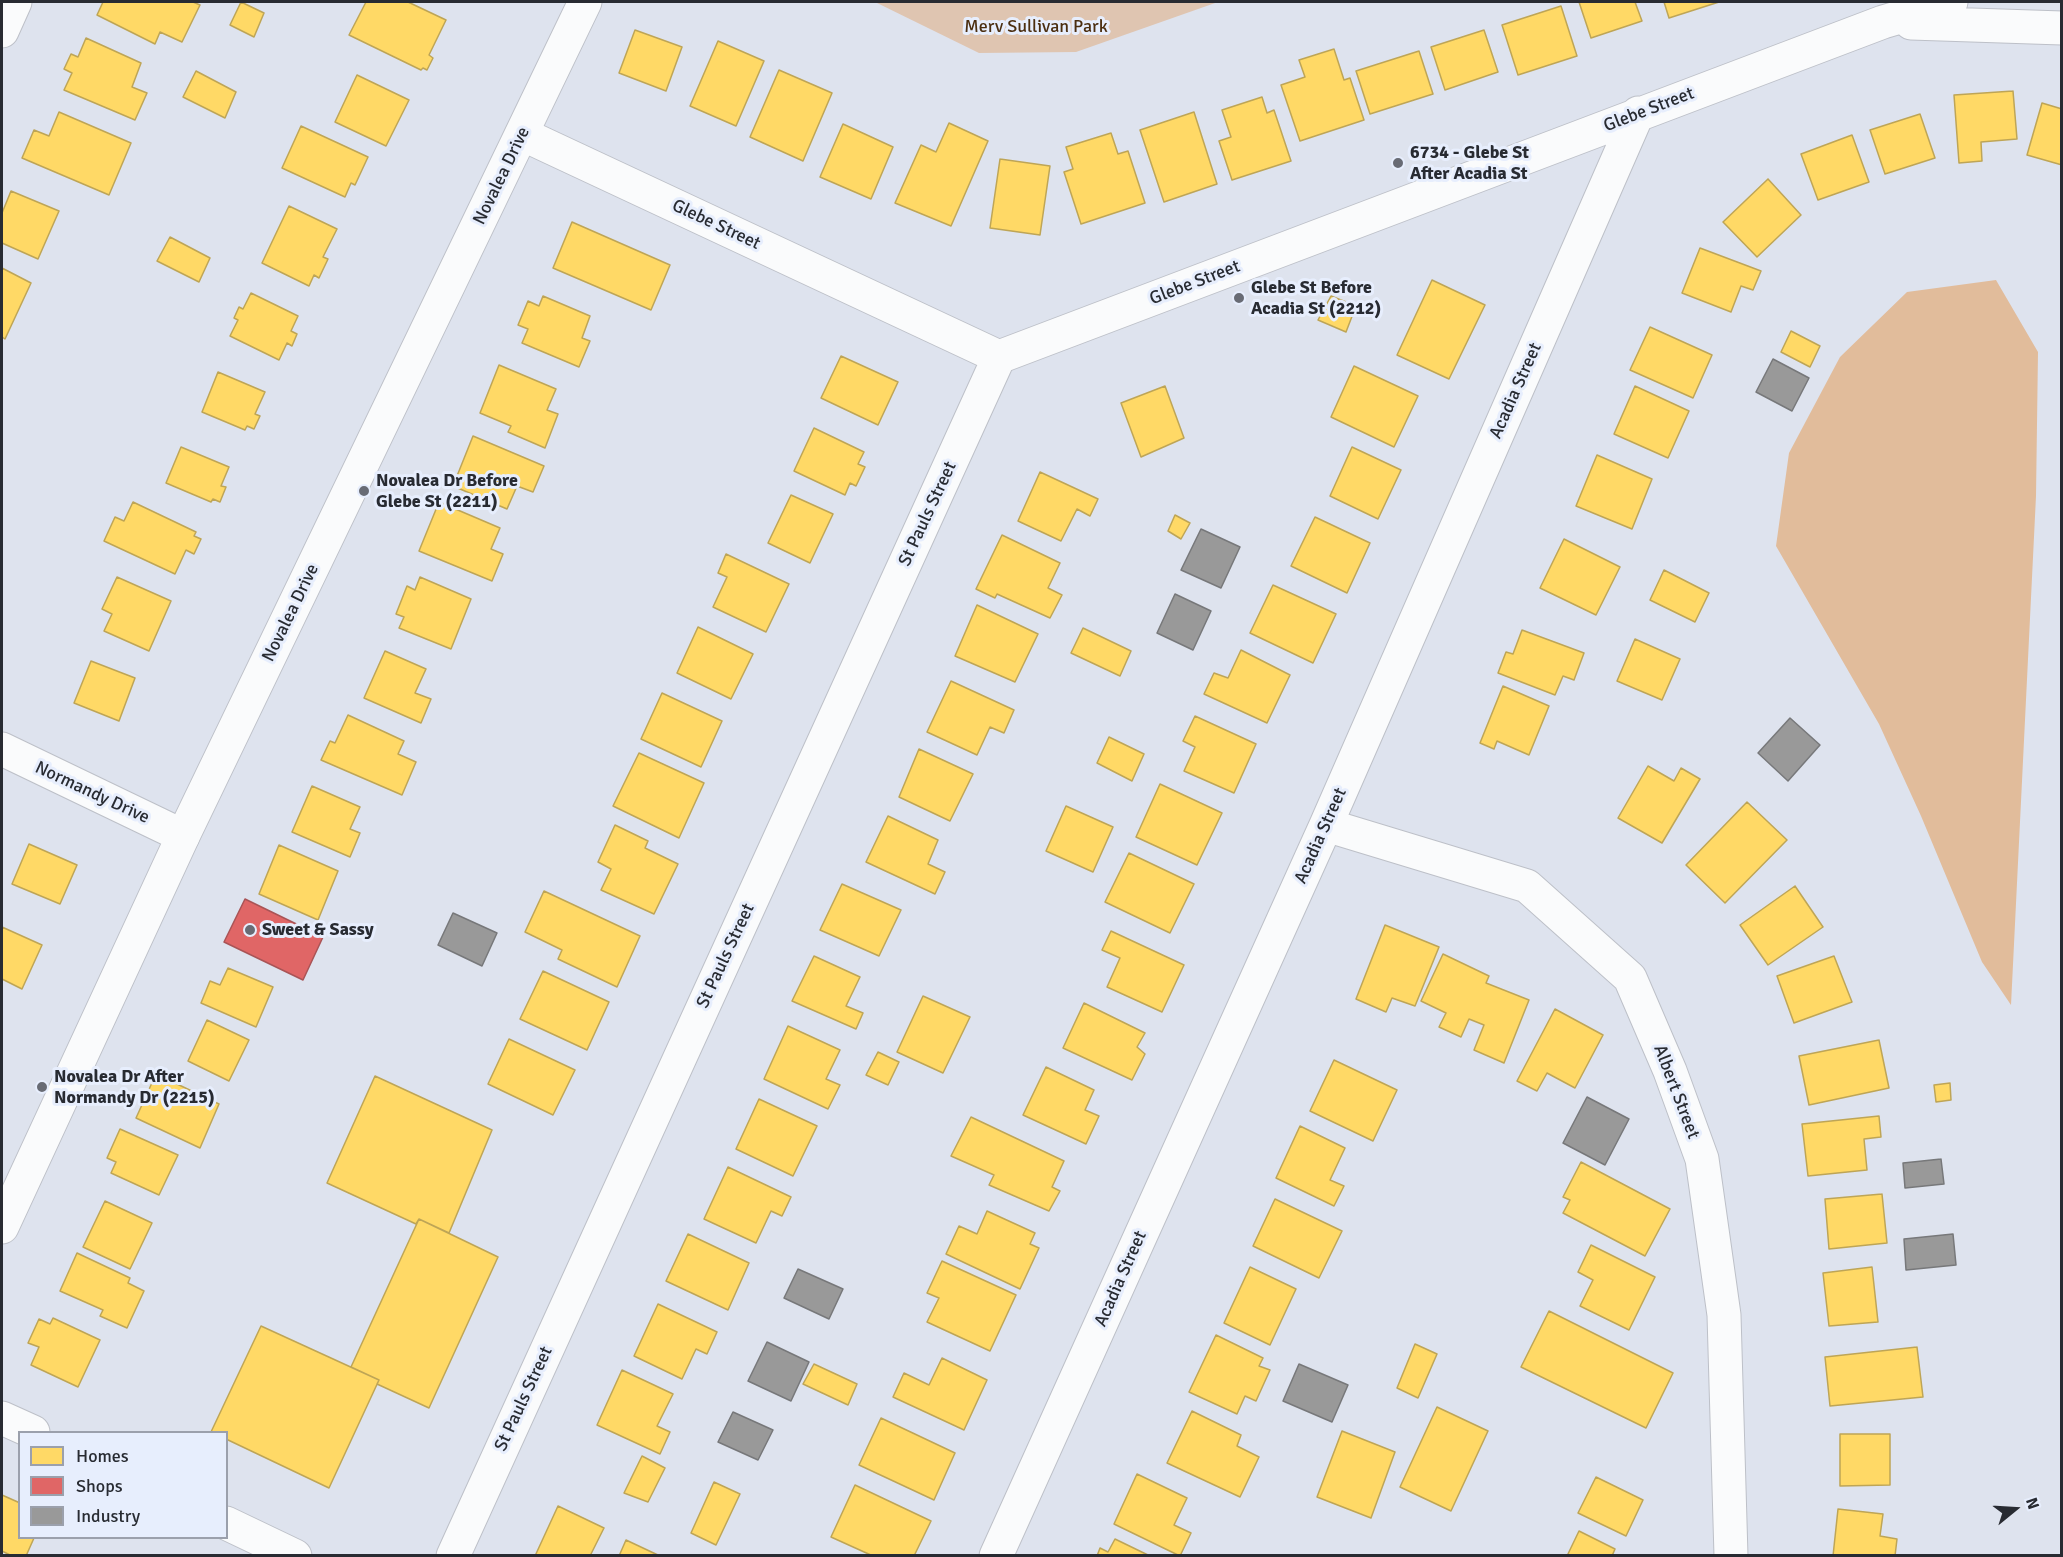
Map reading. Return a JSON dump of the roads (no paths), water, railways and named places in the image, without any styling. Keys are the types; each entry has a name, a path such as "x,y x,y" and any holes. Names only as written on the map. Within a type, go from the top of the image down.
{"street":[{"path":"2,31 15,2"},
{"name":"Novalea Drive","path":"2,1227 183,836 585,2"},
{"name":"Glebe Street","path":"522,134 999,357 1638,113 1883,22 1952,2"},
{"name":"Glebe Street","path":"1883,22 2061,28"},
{"name":"Acadia Street","path":"996,1556 1326,825 1638,113"},
{"name":"St Pauls Street","path":"453,1556 999,357"},
{"name":"Normandy Drive","path":"2,749 183,836"},
{"name":"Albert Street","path":"1326,825 1527,886 1630,978 1670,1071 1702,1159 1724,1315 1731,1556"},
{"path":"2,1418 31,1431"},
{"path":"228,1524 295,1556"}],"place":[{"name":"6734 - Glebe St After Acadia St","path":"1398,163"},
{"name":"Glebe St Before Acadia St (2212)","path":"1239,298"},
{"name":"Novalea Dr Before Glebe St (2211)","path":"364,491"},
{"name":"Sweet & Sassy","path":"250,930"},
{"name":"Novalea Dr After Normandy Dr (2215)","path":"42,1087"}],"park label":[{"name":"Merv Sullivan Park","path":"1036,27"}]}
